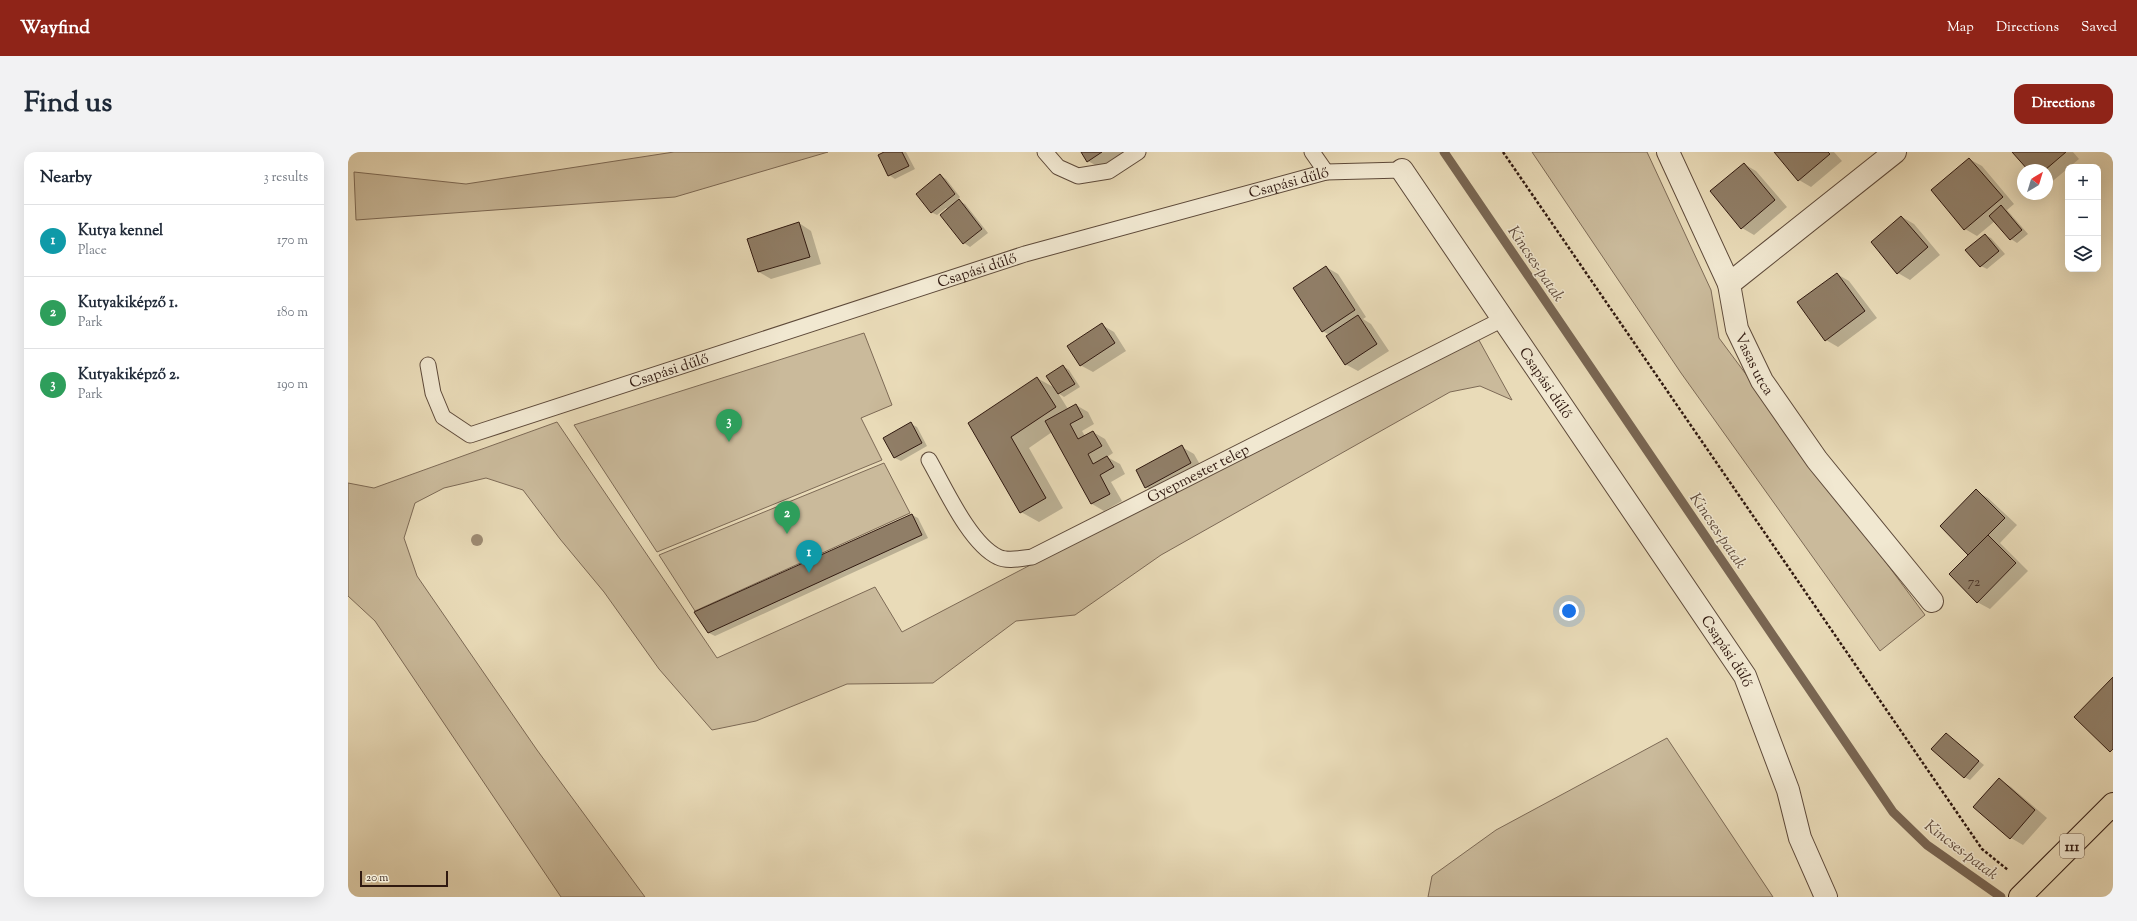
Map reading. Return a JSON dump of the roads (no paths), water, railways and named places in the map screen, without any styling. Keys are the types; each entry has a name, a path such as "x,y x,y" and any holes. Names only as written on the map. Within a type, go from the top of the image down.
{"main road":[{"name":"111","path":"2025,894 2113,804"}],"street":[{"name":"Vasas utca","path":"1668,152 1729,284 1738,329 1762,381 1817,460 1932,601"},
{"path":"1729,284 1895,152"},
{"name":"Csapási dűlő","path":"1402,170 1744,676 1788,790 1800,838 1822,889 1837,897"}],"lane":[{"path":"1045,152 1058,167 1078,176 1109,171 1138,152"},
{"path":"1312,152 1326,172"},
{"name":"Csapási dűlő","path":"428,365 433,393 443,417 470,435 1025,254 1326,172 1402,170"},
{"name":"Gyepmester telep","path":"929,460 975,539 987,550 1000,558 1032,557 1503,319"}],"waterway":[{"name":"Kincses-patak","path":"1444,152 1893,812 1927,845 2001,897"}],"place":[{"name":"Kutyakiképző 2.","path":"729,442"},
{"name":"Kutyakiképző 1.","path":"787,534"},
{"name":"Kutya kennel","path":"809,573"}]}
